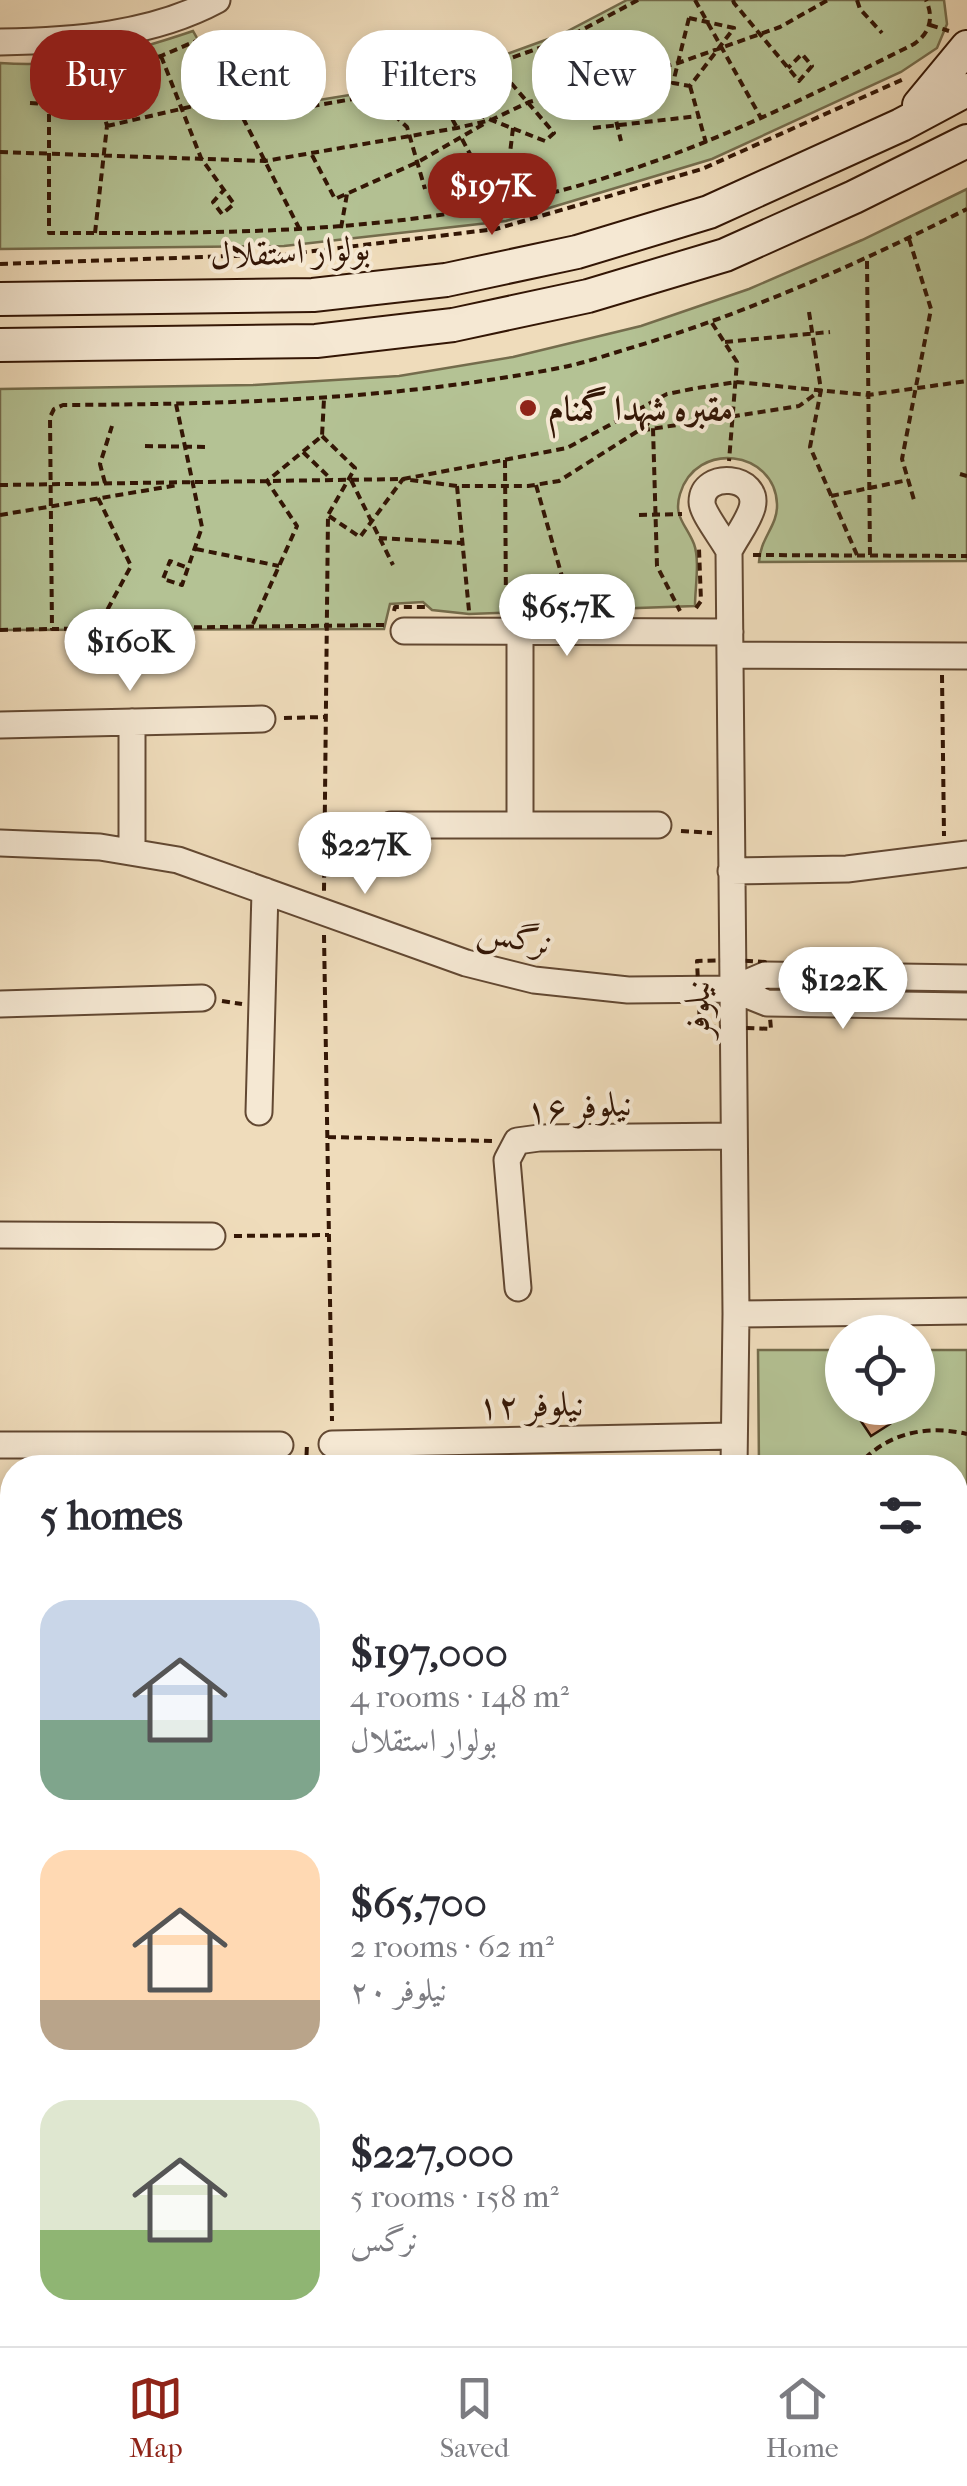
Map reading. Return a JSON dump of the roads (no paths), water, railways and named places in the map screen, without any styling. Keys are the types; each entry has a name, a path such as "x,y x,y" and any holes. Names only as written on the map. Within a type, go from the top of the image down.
{"main road":[{"path":"901,125 942,82 967,47"},
{"name":"بولوار استقلال","path":"0,299 313,295 446,280 577,252 708,212 901,125 967,90"},
{"path":"0,345 316,340 453,325 588,296 725,255 921,166 967,141"},
{"path":"921,166 967,154"}],"street":[{"path":"0,42 116,34 192,14 217,0"},
{"name":"نیلوفر","path":"733,1455 736,1314 730,644 741,546"},
{"path":"513,622 520,825"},
{"path":"404,631 513,622 730,644 954,656"},
{"path":"0,725 262,719"},
{"path":"132,722 132,852"},
{"path":"391,824 658,825"},
{"name":"نرگس","path":"0,842 100,847 178,860 466,963 534,980 628,990 732,989"},
{"path":"732,871 848,869 955,855"},
{"path":"259,1112 265,891"},
{"path":"732,989 765,976 967,978"},
{"path":"732,989 767,1004 967,1006"},
{"path":"0,1004 202,998"},
{"name":"نیلوفر ۱۶","path":"518,1288 506,1160 517,1141 733,1136"},
{"path":"0,1235 212,1236"},
{"path":"736,1314 967,1311"},
{"name":"نیلوفر ۱۲","path":"320,1444 732,1436"},
{"path":"0,1445 280,1445"}],"place":[{"name":"مقبره شهدا گمنام","path":"528,408"}]}
